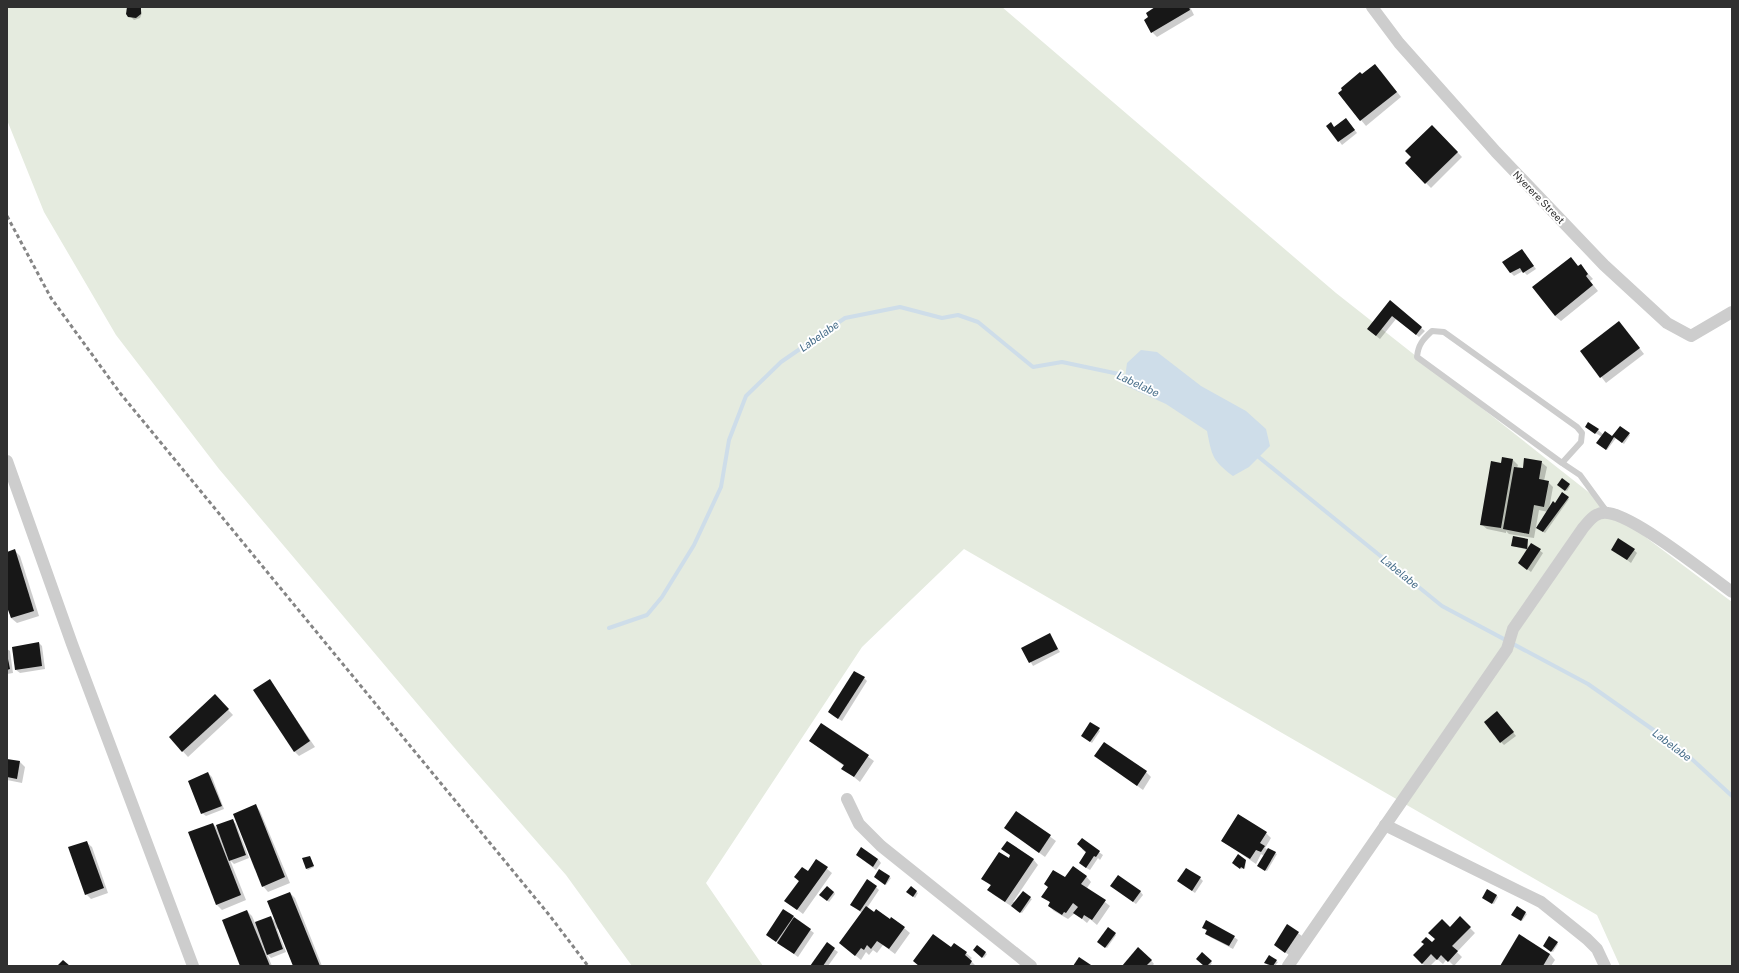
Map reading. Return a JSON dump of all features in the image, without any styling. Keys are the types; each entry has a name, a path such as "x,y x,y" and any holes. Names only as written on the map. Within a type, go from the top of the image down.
{"street":[{"name":"Nyerere Street","path":"1372,7 1399,43 1496,152 1604,265 1667,324 1691,336 1732,312"},
{"path":"7,460 72,644 193,966"},
{"path":"1288,966 1507,648 1513,629 1583,528 1594,515 1607,512 1622,517 1653,536 1732,592"},
{"path":"846,799 859,824 881,846 1031,966"},
{"path":"1385,825 1541,902 1587,939 1597,949 1605,966"}],"lane":[{"path":"1562,463 1581,442 1582,433 1577,427 1444,332 1432,331 1423,339 1417,349 1417,357 1562,463 1580,475 1607,512"}],"shaded area":[{"path":"7,7 1002,7 1336,293 1648,539 1732,602 1732,966 1620,966 1597,915 964,549 862,647 706,883 763,966 632,966 566,875 453,746 219,469 116,335 44,212 7,120"}],"water":[{"path":"1141,350 1157,352 1201,386 1246,411 1266,429 1270,446 1249,467 1233,476 1221,466 1214,457 1207,431 1166,404 1124,385 1127,363"}],"building":[{"path":"127,7 141,7 141,14 136,18 128,17 126,14"},
{"path":"1155,7 1189,7 1190,10 1151,33 1144,20 1148,17 1146,13"},
{"path":"1375,64 1397,92 1360,121 1338,93 1342,90 1341,88 1360,72 1362,74"},
{"path":"1346,118 1355,130 1338,142 1326,126 1331,122 1334,127"},
{"path":"1432,125 1458,152 1425,184 1405,163 1411,157 1405,151"},
{"path":"1522,249 1534,266 1523,273 1520,268 1510,273 1502,262"},
{"path":"1571,257 1578,266 1581,264 1588,274 1586,276 1593,285 1555,316 1532,287"},
{"path":"1390,300 1422,327 1416,335 1392,316 1376,336 1367,329"},
{"path":"1619,321 1640,348 1600,378 1580,351"},
{"path":"1588,422 1599,429 1595,434 1585,427"},
{"path":"1620,426 1630,433 1622,443 1614,437 1606,450 1596,443 1605,431 1612,436"},
{"path":"1502,457 1513,459 1501,528 1480,525 1491,461 1501,463"},
{"path":"1524,458 1542,461 1539,479 1549,481 1544,507 1534,505 1529,534 1503,529 1514,467 1523,468"},
{"path":"1562,478 1570,484 1565,491 1557,485"},
{"path":"1562,492 1569,497 1543,532 1536,528 1553,501 1555,503"},
{"path":"1513,536 1528,539 1527,549 1511,546"},
{"path":"1618,538 1635,549 1627,560 1611,550"},
{"path":"1531,543 1541,549 1527,570 1518,563"},
{"path":"15,549 34,611 11,618 7,607 7,552"},
{"path":"1050,633 1058,649 1029,663 1021,648"},
{"path":"39,642 42,666 15,670 12,647"},
{"path":"7,654 10,669 7,670"},
{"path":"854,671 865,677 838,719 828,712"},
{"path":"270,679 310,741 294,752 253,690"},
{"path":"215,694 229,709 182,752 169,737"},
{"path":"1497,711 1514,732 1500,743 1484,722"},
{"path":"1090,722 1100,728 1090,742 1081,736"},
{"path":"821,723 869,755 854,777 841,769 844,765 809,741"},
{"path":"1104,742 1147,771 1137,786 1094,756"},
{"path":"7,759 20,761 17,779 7,777"},
{"path":"208,772 222,806 201,814 188,781"},
{"path":"256,804 285,877 262,887 233,814"},
{"path":"1016,811 1051,835 1039,853 1004,828"},
{"path":"1238,814 1267,832 1260,843 1265,846 1261,852 1256,850 1250,859 1221,841"},
{"path":"233,819 246,855 229,861 216,825"},
{"path":"213,823 241,895 216,905 188,832"},
{"path":"1082,838 1100,851 1096,857 1094,856 1086,868 1079,863 1086,852 1077,844"},
{"path":"87,841 104,888 85,895 68,847"},
{"path":"1007,841 1034,859 1005,902 987,890 991,885 981,879 999,852 1009,858 1010,855 1001,849"},
{"path":"861,847 878,859 873,867 856,855"},
{"path":"1268,848 1276,852 1265,871 1257,866"},
{"path":"1238,854 1246,860 1244,869 1241,867 1240,869 1232,863"},
{"path":"310,856 314,866 306,869 302,858"},
{"path":"816,859 828,867 797,910 784,901 799,881 794,877 802,867 808,871"},
{"path":"1073,866 1087,876 1081,884 1106,900 1092,920 1084,915 1082,919 1073,913 1078,907 1073,903 1066,913 1064,912 1062,915 1048,906 1050,902 1041,897 1048,887 1044,884 1053,870 1065,877"},
{"path":"1186,868 1201,877 1192,891 1177,881"},
{"path":"879,869 890,876 885,885 874,877"},
{"path":"1118,875 1141,891 1133,902 1110,886"},
{"path":"867,879 877,886 860,911 850,905"},
{"path":"827,886 834,892 827,901 819,895"},
{"path":"911,886 917,891 913,897 906,892"},
{"path":"1487,889 1497,895 1492,904 1482,898"},
{"path":"1023,891 1031,897 1020,913 1011,906"},
{"path":"290,892 320,966 293,966 267,901"},
{"path":"866,906 874,912 876,909 890,919 891,917 905,927 889,949 877,941 871,949 867,945 864,950 861,948 855,956 839,943"},
{"path":"1517,906 1526,912 1521,921 1511,915"},
{"path":"783,909 794,916 776,942 766,935"},
{"path":"247,910 270,966 240,966 222,920"},
{"path":"271,916 283,949 267,955 255,922"},
{"path":"1460,916 1471,927 1452,946 1458,951 1448,962 1441,955 1437,960 1431,954 1422,964 1413,955 1424,944 1421,942 1426,937 1432,942 1435,939 1428,933 1442,919 1450,927"},
{"path":"794,917 811,929 794,954 777,943"},
{"path":"1206,920 1235,936 1229,946 1205,934 1207,930 1202,928"},
{"path":"1287,924 1299,932 1285,953 1274,945"},
{"path":"1108,927 1116,933 1105,948 1097,942"},
{"path":"933,934 951,947 954,943 967,952 965,955 972,961 969,966 919,966 913,961"},
{"path":"1519,934 1550,954 1543,966 1500,966"},
{"path":"1549,936 1558,942 1551,952 1543,946"},
{"path":"827,942 835,948 823,966 810,966"},
{"path":"977,945 986,952 982,958 973,950"},
{"path":"1138,947 1152,960 1146,966 1122,966"},
{"path":"1202,952 1212,961 1207,966 1204,966 1196,959"},
{"path":"1269,955 1277,960 1273,966 1264,963"},
{"path":"1079,957 1091,965 1073,966"},
{"path":"63,960 70,966 57,966"}],"waterway":[{"name":"Labelabe","path":"609,628 647,615 662,597 694,545 721,487 729,440 746,396 781,362 845,318 900,307 942,318 958,315 978,322 1033,367 1062,362 1119,374 1128,378"},
{"name":"Labelabe","path":"1255,454 1442,606 1588,684 1682,750 1732,796"}],"railway":[{"path":"7,216 51,298 120,393 550,916 588,966"}]}
